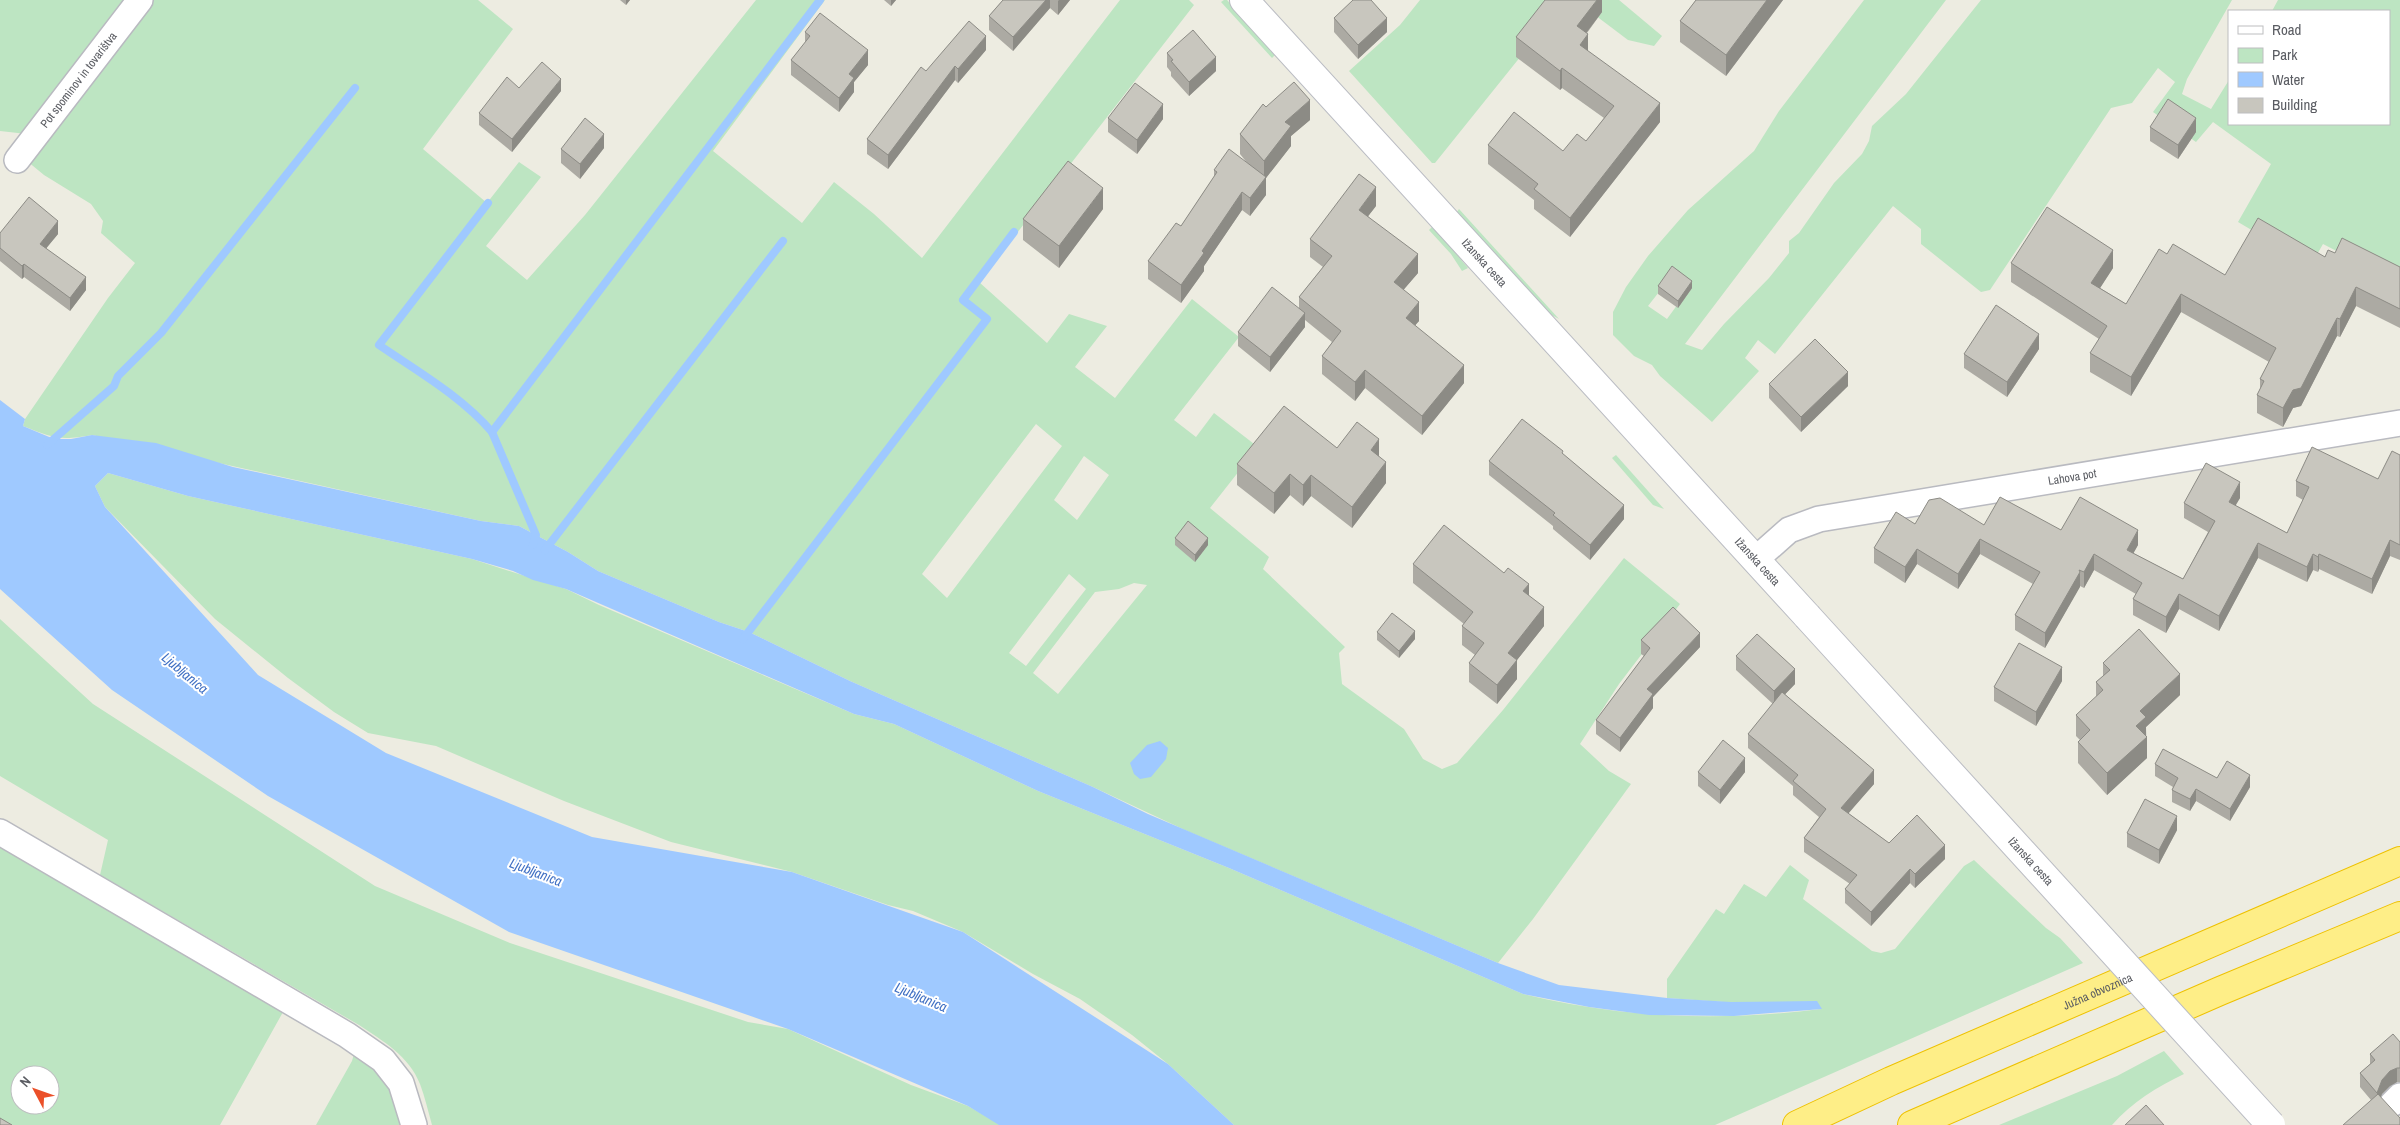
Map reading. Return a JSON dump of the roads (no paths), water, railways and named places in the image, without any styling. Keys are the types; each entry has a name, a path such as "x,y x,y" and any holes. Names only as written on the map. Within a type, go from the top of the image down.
{"highway":[{"name":"Južna obvoznica","path":"1798,1125 2028,1021 2400,861"},
{"path":"1912,1125 2220,991 2400,916"}],"main road":[{"name":"Ižanska cesta","path":"1244,0 2271,1125"}],"street":[{"name":"Pot spominov in tovarištva","path":"18,160 140,0"},
{"name":"Lahova pot","path":"1755,560 1789,530 1818,519 2400,423"},
{"path":"0,832 346,1035 383,1060 401,1083 414,1125"}],"water":[{"name":"Ljubljanica","path":"0,400 25,419 23,426 54,439 71,439 92,435 156,443 233,467 481,521 519,526 568,552 598,571 719,622 749,632 850,681 1093,787 1148,814 1498,963 1559,985 1667,998 1731,1002 1817,1001 1822,1009 1734,1016 1649,1015 1589,1007 1523,994 1229,868 1038,791 894,724 854,714 566,589 472,559 188,496 108,473 95,486 105,507 258,675 386,753 592,837 792,872 963,932 1168,1064 1234,1125 999,1125 968,1106 788,1029 509,932 268,796 112,690 0,589"},
{"path":"1160,741 1168,748 1166,759 1151,777 1140,779 1134,774 1130,763 1147,745"}],"waterway":[{"path":"492,432 820,0"},
{"path":"47,445 114,386 118,376 161,333 355,88"},
{"path":"488,203 379,345 453,396 492,432 536,535 533,545"},
{"path":"743,639 987,319 963,300 1014,232"},
{"path":"545,550 783,241"}]}
